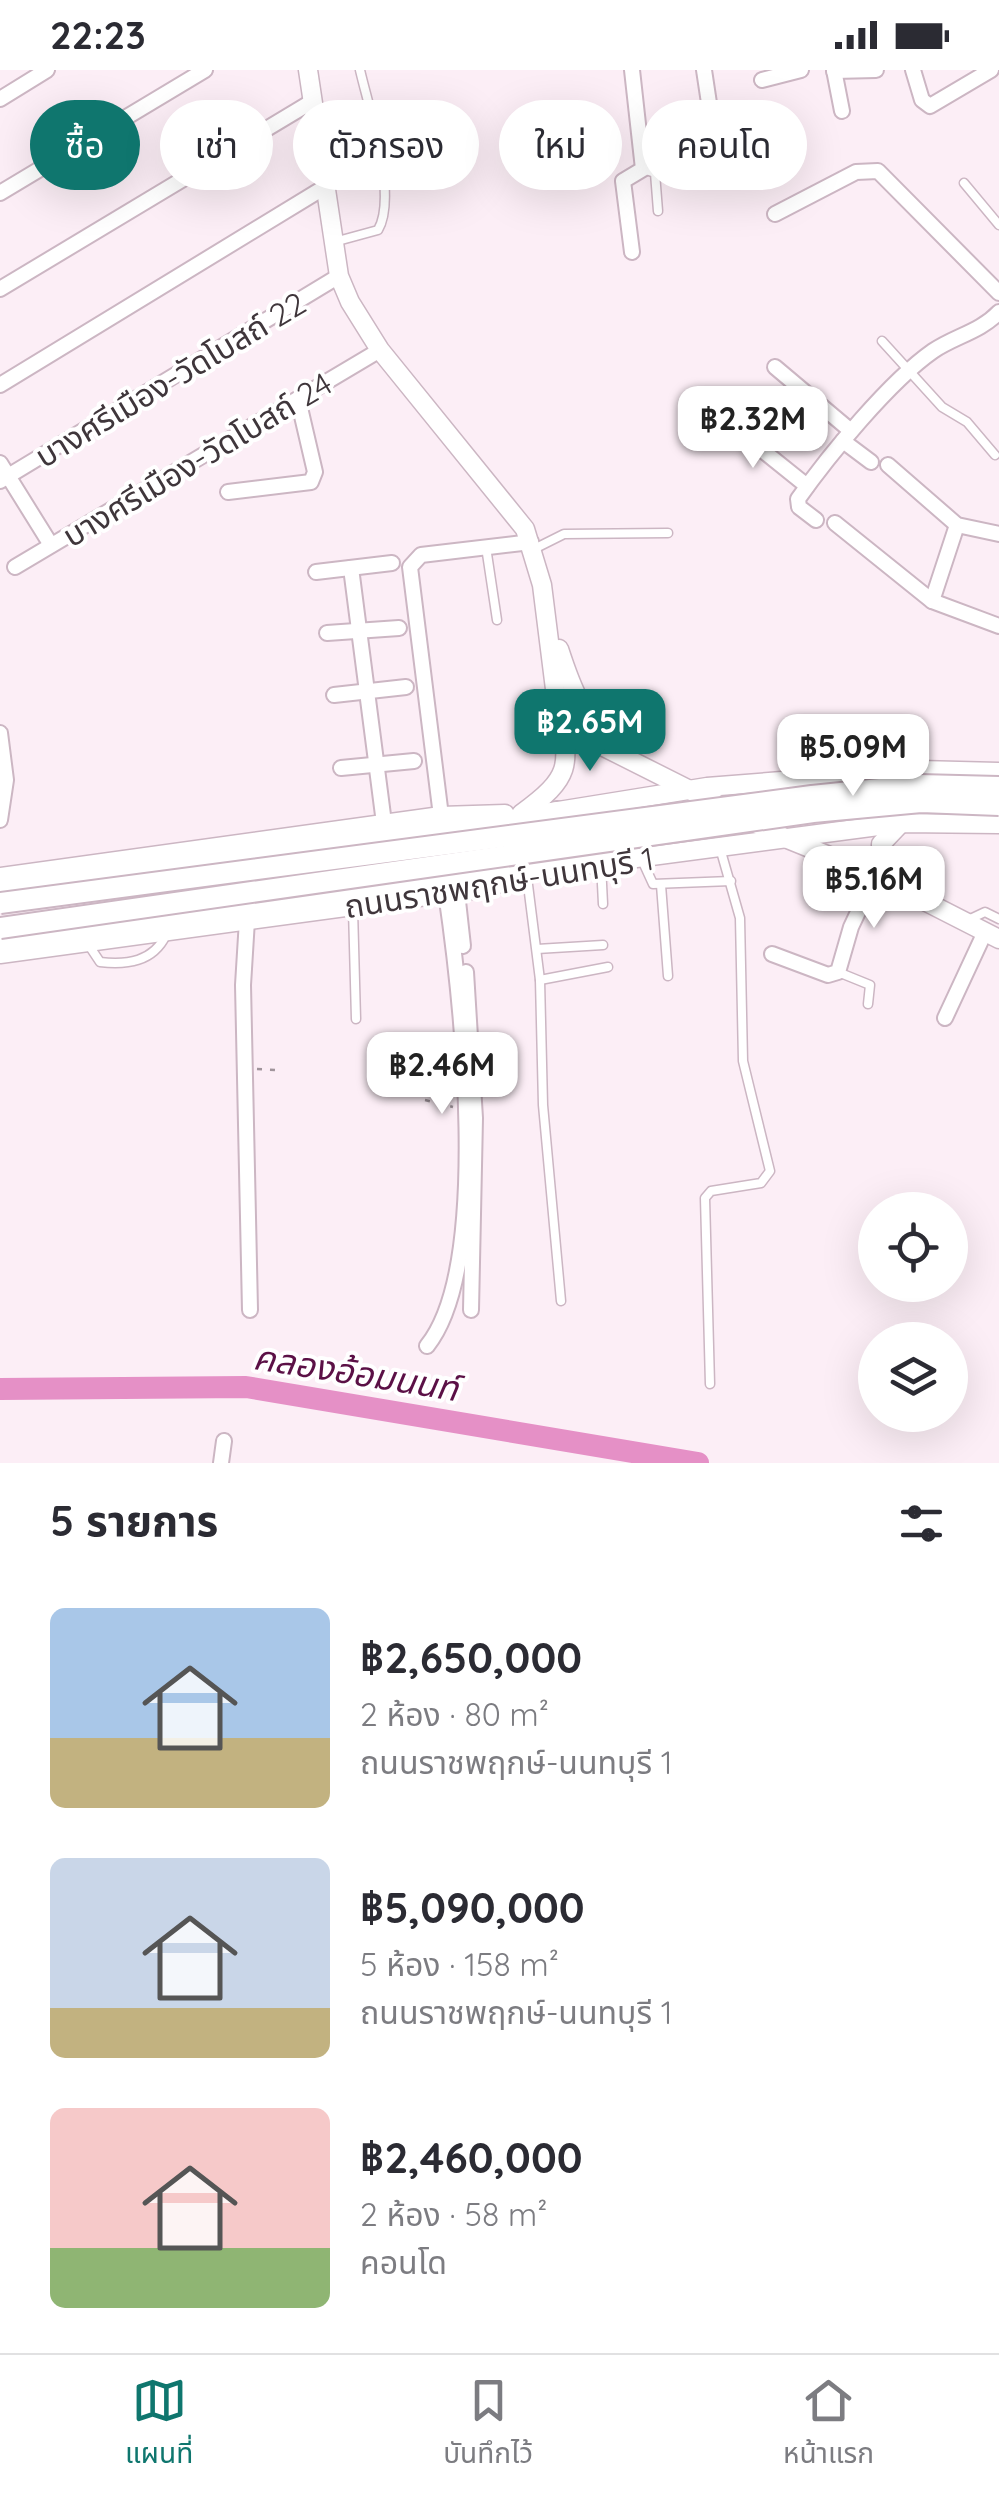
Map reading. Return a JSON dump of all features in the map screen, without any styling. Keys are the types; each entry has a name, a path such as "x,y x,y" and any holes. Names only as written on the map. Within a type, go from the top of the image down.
{"main road":[{"name":"ถนนราชพฤกษ์-นนทบุรี 1","path":"0,903 812,796 920,785 999,788"},
{"name":"ถนนราชพฤกษ์-นนทบุรี 1","path":"0,928 814,812 921,802 999,805"},
{"path":"0,889 557,812"},
{"path":"0,940 350,899 564,866"}],"street":[{"path":"0,99 48,70"},
{"path":"0,193 205,70"},
{"path":"308,70 313,100"},
{"path":"632,70 642,152"},
{"path":"704,70 709,100"},
{"path":"762,80 800,70"},
{"path":"842,111 834,70 876,70"},
{"path":"913,70 922,100 930,106 991,70"},
{"path":"0,288 293,112"},
{"path":"632,252 623,182 642,170"},
{"path":"776,214 856,172 878,171 999,292"},
{"path":"0,385 320,190"},
{"path":"325,190 339,276 380,350 501,498 533,546 568,761 566,774 556,787 521,814"},
{"name":"บางศรีเมือง-วัดโบสถ์ 22","path":"3,474 339,276"},
{"path":"816,520 797,504 847,436 935,349 993,328 999,312"},
{"name":"บางศรีเมือง-วัดโบสถ์ 24","path":"14,567 380,350"},
{"path":"775,367 871,462"},
{"path":"228,492 312,482 314,472 298,399"},
{"path":"726,421 807,486"},
{"path":"888,465 957,525 999,534"},
{"path":"3,474 51,545"},
{"path":"835,523 932,600 999,626"},
{"path":"932,600 957,525"},
{"path":"441,816 410,567 420,554 533,546"},
{"path":"316,572 392,563"},
{"path":"351,568 384,823"},
{"path":"547,616 575,696 587,715 609,737 702,792"},
{"path":"327,633 399,628"},
{"path":"334,696 406,687"},
{"path":"556,698 579,727 638,765 794,836 966,922 994,930 945,1018"},
{"path":"0,733 5,762 0,820"},
{"path":"340,768 414,762"},
{"path":"638,765 638,780 623,799 650,819 655,833 640,857"},
{"name":"ถนนราชพฤกษ์-นนทบุรี 1","path":"0,877 441,816 557,812 623,799 826,777 920,770 999,772"},
{"path":"826,777 813,804 830,831"},
{"path":"640,857 698,823 702,792"},
{"path":"772,954 828,975 838,972 852,926 874,876 881,870 881,844 901,822"},
{"name":"ถนนราชพฤกษ์-นนทบุรี 1","path":"0,954 248,920 350,899 452,893 564,866 830,831 901,822 999,824"},
{"path":"426,1346 443,1316 458,1264 464,1110 452,893"},
{"path":"452,893 470,1012 474,1100 471,1310"},
{"path":"248,920 243,985 250,1310"},
{"path":"221,1463 224,1441"}],"lane":[{"path":"334,242 378,230 384,220 384,180 360,70"},
{"path":"964,182 999,225"},
{"path":"656,190 658,211"},
{"path":"882,341 942,407 967,422 995,455"},
{"path":"533,546 564,534 668,533"},
{"path":"486,547 498,620"},
{"path":"710,1384 704,1198 711,1191 760,1183 770,1171 743,1061 743,938 720,848"},
{"path":"640,857 647,878 661,885 731,881"},
{"path":"601,864 603,904"},
{"path":"527,877 540,980 543,1106 561,1301"},
{"path":"661,885 668,976"},
{"path":"350,899 356,1019"},
{"path":"537,948 603,945"},
{"path":"540,980 608,967"},
{"path":"838,972 870,986 868,1004"}],"path":[{"path":"247,1068 276,1070"},
{"path":"425,1100 464,1110"}],"waterway":[{"name":"คลองอ้อมนนท์","path":"0,1389 246,1387 698,1463"}]}
